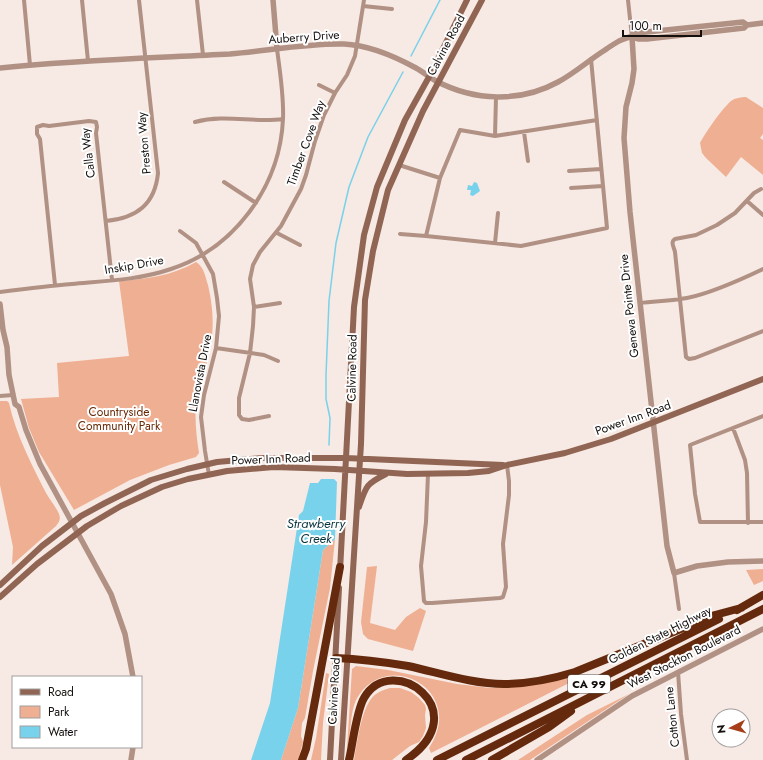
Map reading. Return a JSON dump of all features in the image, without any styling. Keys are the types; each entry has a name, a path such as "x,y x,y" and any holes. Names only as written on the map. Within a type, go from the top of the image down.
{"highway":[{"path":"302,760 306,749 340,566"},
{"name":"Golden State Highway","path":"437,760 741,608 763,595"},
{"path":"336,658 347,658 408,666 467,679 494,683 504,684 532,682 547,680 576,672 715,615 741,608"},
{"name":"Golden State Highway","path":"466,760 763,609"},
{"path":"349,760 360,705 365,696 379,684 395,681 412,684 425,694 431,704 434,716 433,728 430,737 425,744 406,760"},
{"path":"492,760 549,726 599,692"}],"main road":[{"name":"Calvine Road","path":"330,760 354,307 364,235 378,187 405,120 429,77 468,0"},
{"name":"Calvine Road","path":"341,760 360,458 365,300 378,227 388,190 423,111 482,0"},
{"name":"Power Inn Road","path":"0,597 37,564 103,516 162,487 209,474 247,469 274,468 346,470 387,474 468,473 489,471 507,465 545,458 611,439 763,379"},
{"name":"Power Inn Road","path":"0,585 42,546 72,523 105,503 151,480 207,464 262,458 360,458 507,465"},
{"path":"356,515 364,491 371,481 387,474"}],"street":[{"path":"24,0 30,65"},
{"path":"82,0 88,61"},
{"name":"Preston Way","path":"106,221 122,219 136,213 149,201 156,185 158,173 139,0"},
{"path":"197,0 203,55"},
{"path":"273,0 278,49"},
{"name":"Timber Cove Way","path":"269,416 249,420 242,419 239,415 239,398 250,353 253,326 254,306 250,279 253,265 260,252 277,233 301,189 319,129 334,93 347,75 355,56 364,0"},
{"path":"628,0 632,37"},
{"path":"363,6 392,9"},
{"name":"Auberry Drive","path":"0,68 88,61 203,55 329,44 357,46 381,52 417,69 439,82 477,95 496,98 516,96 543,89 558,83 591,59 621,40 632,37 647,39 744,28 747,25 763,23"},
{"name":"Geneva Pointe Drive","path":"632,37 634,69 626,107 624,138 640,303 667,546 674,573"},
{"name":"Inskip Drive","path":"0,292 143,276 171,269 213,248 234,231 256,203 274,167 281,138 283,119 278,49"},
{"path":"400,234 521,246 607,228 591,59"},
{"name":"Timber Cove Way","path":"320,85 334,93"},
{"path":"494,136 496,98"},
{"path":"195,122 206,119 232,118 283,119"},
{"path":"426,236 440,178 460,130 494,136 597,120"},
{"name":"Calla Way","path":"55,285 40,139 37,134 37,128 43,125 50,126 89,121 96,122 96,134 112,280"},
{"path":"524,132 528,161"},
{"path":"399,165 440,178"},
{"path":"569,171 601,169"},
{"path":"224,182 256,203"},
{"path":"571,188 603,186"},
{"path":"761,189 756,190 735,213 717,225 696,235 674,239 672,245 675,252 684,353 686,357 689,359 695,358 763,331"},
{"path":"747,201 763,215"},
{"path":"495,243 498,213"},
{"name":"Llanovista Drive","path":"180,230 196,243 213,274 219,316 216,348 204,395 201,418 209,474"},
{"path":"277,233 300,245"},
{"path":"640,303 696,295 723,286 763,269"},
{"path":"254,306 280,303"},
{"path":"0,304 15,404 18,407 40,464 99,570 115,603 128,646 133,676"},
{"path":"216,348 264,355 278,361"},
{"path":"0,396 13,395"},
{"path":"763,416 690,445 695,494 700,522 763,522"},
{"path":"733,428 743,454 747,473 748,523"},
{"path":"428,474 426,522 421,566 424,601 426,603 432,603 500,598 503,596 506,587 503,544 510,495 507,465"},
{"path":"679,609 674,573 697,566 728,562 763,561"},
{"name":"West Stockton Boulevard","path":"537,760 632,696 763,629"},
{"name":"Cotton Lane","path":"678,672 681,714 687,760"},
{"path":"131,760 133,748"}],"green space":[{"path":"740,97 746,97 763,108 763,134 760,138 763,140 763,175 741,157 726,177 702,153 700,143 714,121 731,101"},
{"name":"Countryside Community Park","path":"196,262 203,269 206,278 213,316 211,345 196,403 196,424 199,453 196,457 169,465 130,480 74,510 39,452 29,428 21,399 59,397 57,363 129,356 119,281 149,278 168,274"},
{"path":"0,401 7,401 9,403 25,450 46,493 60,517 56,526 12,565 13,547 0,485"},
{"path":"335,539 330,588 305,718 302,723 301,736 303,742 298,760 281,760 298,708 323,550"},
{"path":"377,566 370,623 395,630 406,617 420,608 426,611 413,651 368,639 363,634 361,622 367,567"},
{"path":"763,569 763,581 754,585 746,570"},
{"path":"356,666 388,670 457,684 490,688 509,688 567,678 569,683 431,753 429,748 438,727 438,709 431,694 420,683 404,677 388,676 372,682 359,695 352,714 347,749 352,669"},
{"path":"326,673 329,674 323,723 321,760 311,760 316,738"},
{"path":"390,688 400,688 411,692 425,705 426,728 423,736 419,742 410,746 392,760 354,760 360,728 371,699 375,695"},
{"path":"629,694 530,760 518,760 587,715"}],"water":[{"path":"474,182 477,183 480,191 473,196 470,195 471,190 467,190 468,185 472,186"},
{"name":"Strawberry Creek","path":"321,479 334,479 337,482 335,539 323,550 298,708 281,760 251,760 270,703 299,515 303,511 310,483 318,483"}],"waterway":[{"name":"Strawberry Creek","path":"411,56 440,0"},
{"name":"Strawberry Creek","path":"329,445 330,418 326,399 326,375 329,301 336,243 349,187 368,137 403,72"}]}
